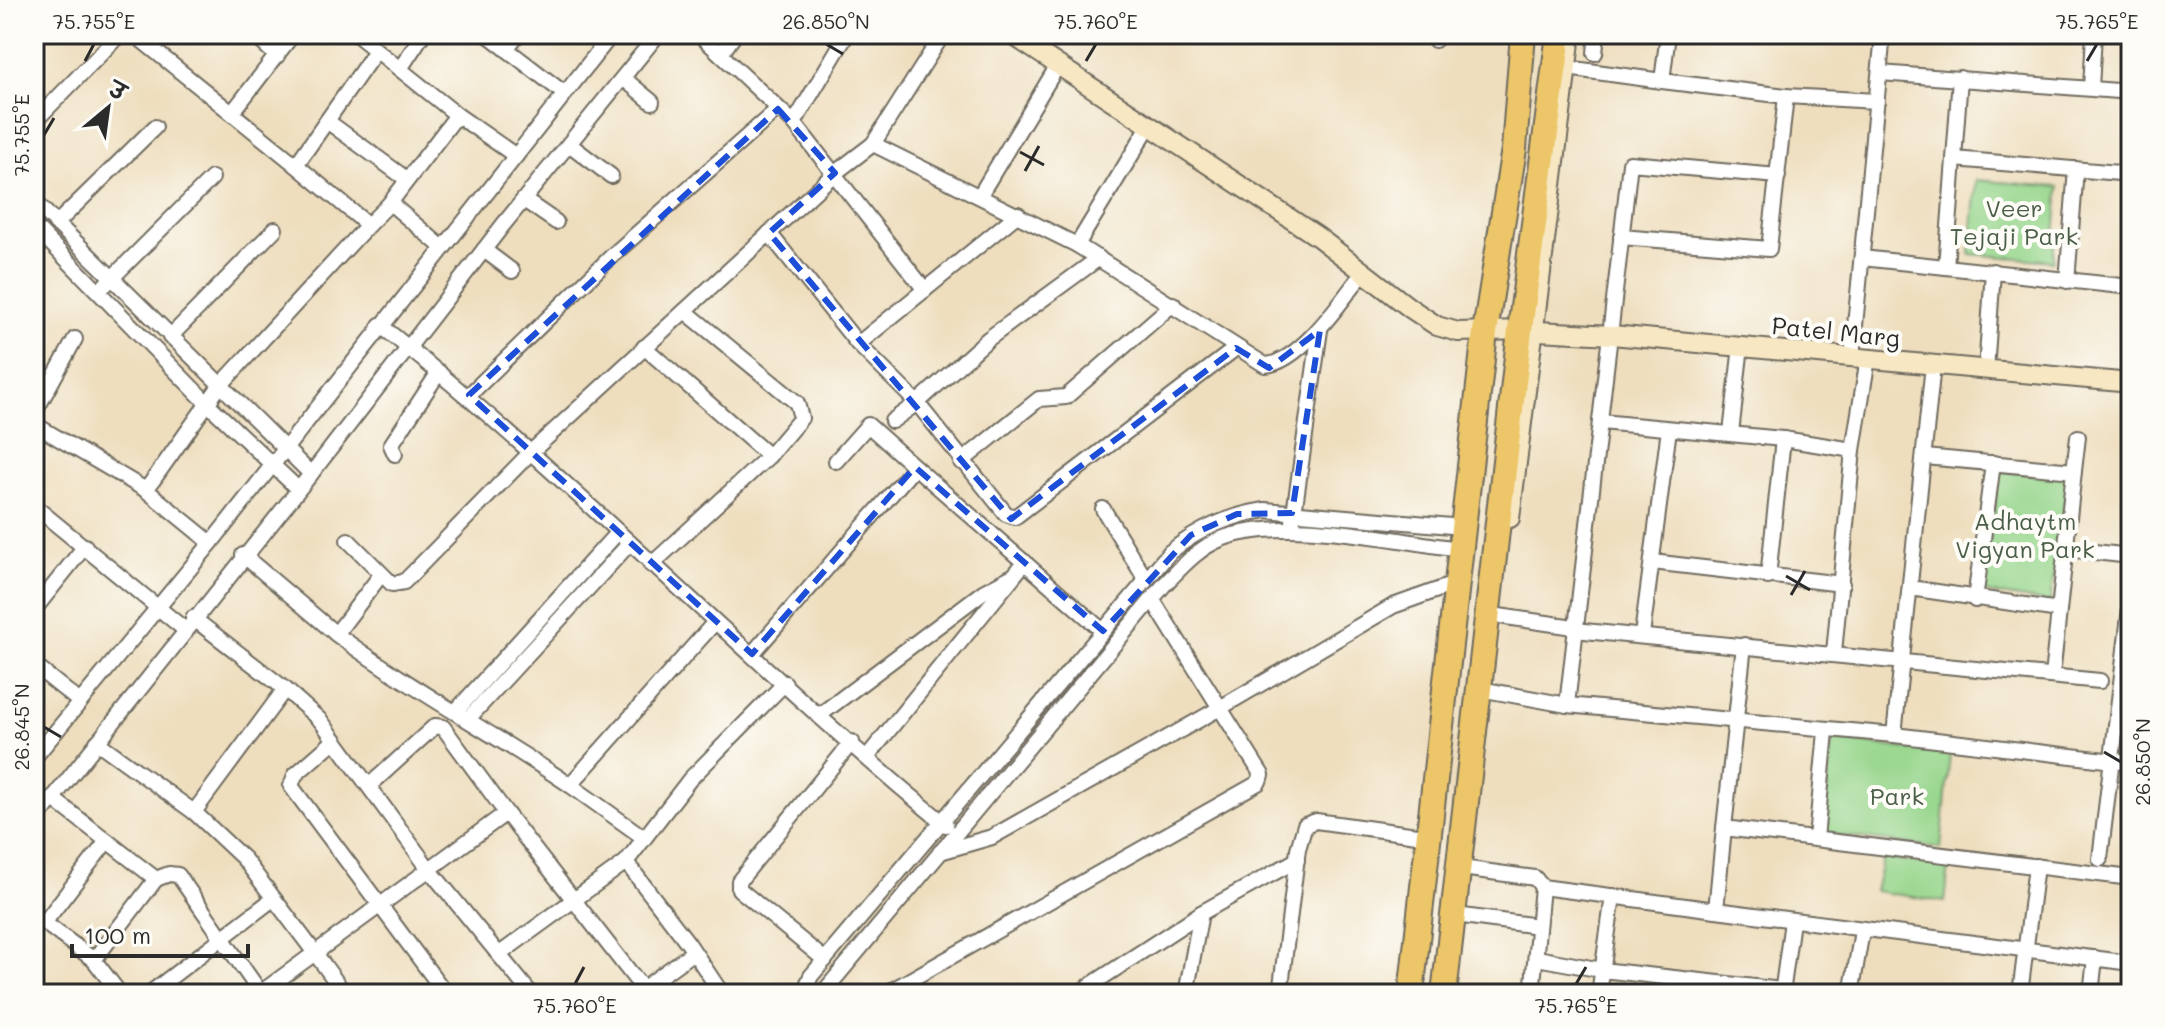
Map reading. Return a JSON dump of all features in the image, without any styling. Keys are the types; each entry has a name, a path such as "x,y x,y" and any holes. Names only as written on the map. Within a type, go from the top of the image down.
{"highway":[{"path":"1444,994 1528,330 1559,34"},
{"path":"1411,994 1431,837 1485,332 1514,149 1521,35"}],"street":[{"path":"34,122 120,34"},
{"path":"134,34 368,225"},
{"path":"253,34 277,56"},
{"path":"232,113 293,34"},
{"path":"356,34 457,115 516,156"},
{"path":"400,69 423,34"},
{"path":"487,34 565,94"},
{"path":"506,49 518,34"},
{"path":"34,758 285,453 380,325 612,34"},
{"path":"34,822 658,34"},
{"path":"699,34 794,123 925,290"},
{"path":"721,54 735,34"},
{"path":"794,123 847,34"},
{"path":"348,540 380,576 392,584 404,582 531,452 835,173 873,144 943,34"},
{"name":"Patel Marg","path":"1011,34 1318,237 1437,326 1458,332 1528,330 1612,335 2131,383"},
{"path":"1454,994 1469,869 1484,690 1499,616 1528,330 1571,34"},
{"path":"1595,53 1597,34"},
{"path":"1662,81 1668,34"},
{"path":"1834,653 1860,357 1862,258 1883,34"},
{"path":"2091,88 2094,34"},
{"path":"296,165 375,52"},
{"path":"980,195 1058,65"},
{"path":"1567,68 1786,96 1877,101"},
{"path":"1880,73 2131,92"},
{"path":"623,78 652,102"},
{"path":"1946,267 1960,78"},
{"path":"1621,237 1769,249 1786,96"},
{"path":"469,395 614,254 778,109"},
{"path":"146,490 219,387 390,203 405,178 457,115"},
{"path":"327,121 405,178"},
{"path":"1077,245 1149,126"},
{"path":"56,224 155,127"},
{"path":"569,144 611,176"},
{"path":"873,144 1077,245 1173,304 1236,348 1269,365 1320,330 1364,271"},
{"path":"1954,159 2131,174"},
{"path":"1567,705 1630,163 1778,176"},
{"path":"2067,281 2076,169"},
{"path":"99,291 212,178"},
{"path":"524,200 556,222"},
{"path":"34,201 285,453 311,474"},
{"path":"390,203 443,248"},
{"path":"858,344 1018,214"},
{"path":"34,226 207,403 298,489"},
{"path":"170,337 275,229"},
{"path":"769,233 858,344 917,403 961,462 1006,514 1015,517 1236,348"},
{"path":"484,250 512,271"},
{"path":"892,421 917,403 988,339 1099,258"},
{"path":"1862,258 2131,287"},
{"path":"1986,370 1993,271"},
{"path":"961,462 1039,399 1066,397 1173,304"},
{"path":"651,565 769,456 796,427 801,411 797,403 685,311"},
{"path":"380,325 469,395 651,565 956,833"},
{"path":"1293,529 1292,513 1320,330"},
{"path":"34,414 75,339"},
{"path":"1731,433 1741,346"},
{"path":"644,347 769,456"},
{"path":"1894,735 1933,365"},
{"path":"395,454 391,445 439,372"},
{"path":"1601,422 1731,433 1853,450"},
{"path":"34,424 146,490 211,543"},
{"path":"836,461 868,425 1103,631"},
{"path":"1642,635 1669,429"},
{"path":"2052,676 2078,437"},
{"path":"1768,577 1783,439"},
{"path":"1925,457 2074,471"},
{"path":"1975,600 1993,463"},
{"path":"752,654 915,467"},
{"path":"34,506 158,606 285,689 335,740 429,869 501,953 531,994"},
{"path":"1103,509 1146,580"},
{"path":"803,994 806,984 825,960 941,820 1170,552 1191,535 1237,514 1265,510 1462,538"},
{"path":"822,994 1152,599 1195,555 1220,539 1246,532 1293,529 1462,538"},
{"path":"462,715 617,533"},
{"path":"462,715 629,544"},
{"path":"34,610 85,546"},
{"path":"2067,549 2131,556"},
{"path":"243,555 336,634 383,668 570,785 643,837"},
{"path":"868,756 1025,562"},
{"path":"1652,562 1842,584"},
{"path":"821,714 983,592 1015,575"},
{"path":"336,634 380,576"},
{"path":"578,576 590,587"},
{"path":"940,852 992,837 1393,606 1457,583"},
{"path":"1910,588 2059,610"},
{"path":"885,994 1258,783 1262,775 1152,599"},
{"path":"2100,859 2126,684 2131,599"},
{"path":"1499,616 1574,628 2100,681"},
{"path":"570,785 715,622"},
{"path":"1716,910 1744,645"},
{"path":"34,665 80,702"},
{"path":"501,953 626,862 690,779 785,683"},
{"path":"194,812 285,689"},
{"path":"1484,690 1567,705 1894,735 2131,763"},
{"path":"370,785 435,726 443,727 642,992 692,953"},
{"path":"1816,839 1826,731"},
{"path":"335,740 295,775 291,786 446,994"},
{"path":"97,742 194,812 244,859 345,994"},
{"path":"825,960 739,889 739,881 852,742"},
{"path":"52,798 156,879"},
{"path":"94,960 156,879 169,874 178,875 260,993 506,813"},
{"path":"1280,994 1297,860 1305,825 1316,821 1431,837"},
{"path":"1724,828 2131,878"},
{"path":"107,841 39,919 94,960 120,994"},
{"path":"1077,994 1201,913 1297,860"},
{"path":"626,862 688,943 722,994"},
{"path":"2020,994 2036,866"},
{"path":"1469,869 1535,878 1542,887 1532,994"},
{"path":"1542,887 1862,931 2131,963"},
{"path":"1599,994 1613,896"},
{"path":"149,994 273,899"},
{"path":"1186,994 1201,913"},
{"path":"1463,916 1538,926"},
{"path":"1537,958 1715,987 1782,992 1792,921"},
{"path":"1851,994 1862,931"},
{"path":"2091,994 2095,958"}],"highlighted area":[{"path":"778,109 835,173 769,233 1011,519 1236,348 1269,368 1320,330 1292,513 1237,514 1191,535 1103,631 915,467 752,654 469,395"}],"green space":[{"name":"Veer Tejaji Park","path":"1976,180 2059,187 2053,261 1970,254"},
{"name":"Adhaytm Vigyan Park","path":"2000,469 2068,476 2050,603 1982,592"},
{"name":"Park","path":"1832,740 1950,754 1941,848 1823,833"},
{"name":"Park","path":"1883,858 1949,866 1945,902 1875,891"}]}
